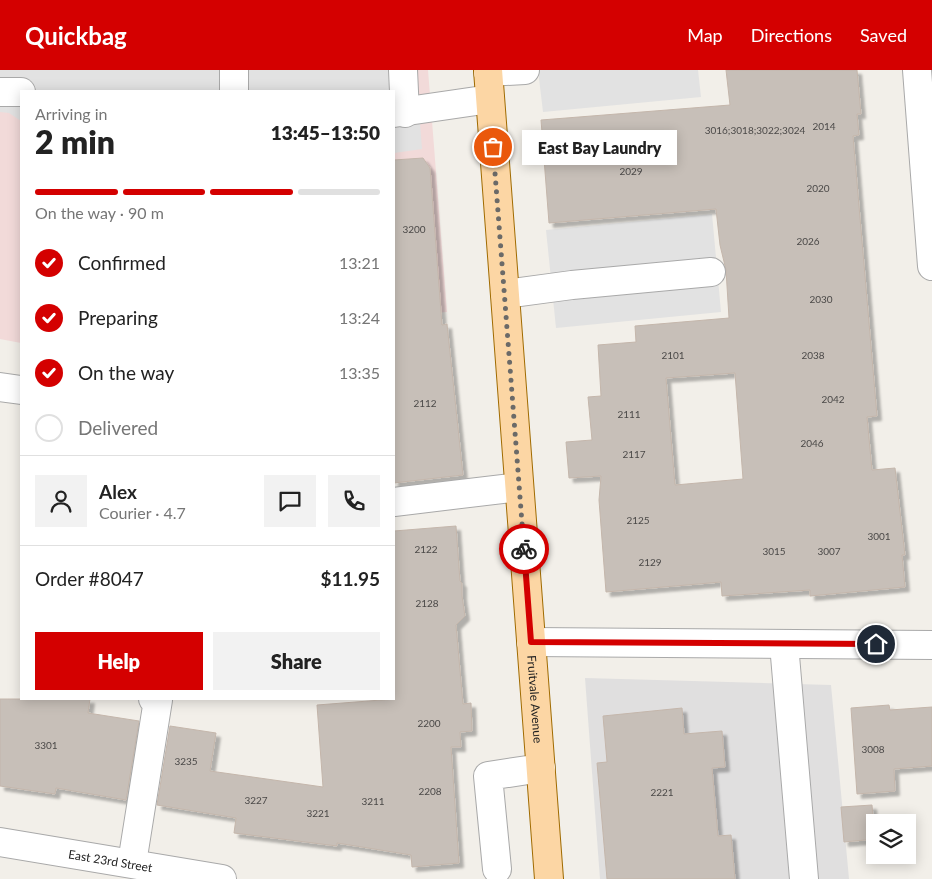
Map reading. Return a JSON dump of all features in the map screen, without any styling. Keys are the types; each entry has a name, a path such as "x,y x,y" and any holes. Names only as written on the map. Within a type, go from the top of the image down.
{"main road":[{"name":"Fruitvale Avenue","path":"488,80 549,879"}],"street":[{"path":"234,70 234,90"},
{"path":"403,70 399,113 488,80 525,70"},
{"path":"917,70 932,266"},
{"path":"0,92 20,92"},
{"path":"505,294 572,285 711,272"},
{"path":"0,387 20,390"},
{"path":"395,502 520,487"},
{"path":"531,642 932,645"},
{"path":"784,644 804,879"},
{"path":"132,863 158,700"},
{"path":"497,869 488,776 541,768"},
{"name":"East 23rd Street","path":"0,842 97,868 132,863 222,879"}],"shaded area":[{"path":"0,70 428,70 447,312 395,316 395,90 20,90 20,343 0,339"},
{"path":"0,70 416,70 422,149 395,153 395,90 20,90 20,120 9,113 0,112"},
{"path":"538,70 698,70 701,97 543,112"},
{"path":"712,214 721,312 556,328 546,230"},
{"path":"585,678 831,685 849,879 600,879"}],"building":[{"path":"726,70 857,70 861,114 857,114 859,135 853,136 877,416 867,417 872,470 895,468 905,555 902,555 905,587 810,596 810,590 722,596 721,582 606,592 599,500 601,476 569,478 566,442 592,440 588,397 601,396 598,345 636,342 635,326 729,318 726,270 720,245 716,209 549,223 541,120 730,105","holes":["735,373 743,479 675,485 666,378"]},
{"path":"423,158 430,168 442,325 447,324 463,475 395,483 395,160"},
{"path":"456,526 465,616 456,625 463,704 471,703 472,731 460,732 461,747 451,747 459,863 412,867 411,855 337,843 337,846 234,833 236,818 157,805 170,726 216,733 210,771 323,787 317,705 395,700 395,531"},
{"path":"0,699 90,700 88,713 139,721 126,800 56,788 55,794 0,786"},
{"path":"889,705 890,710 932,707 932,766 894,769 895,791 857,794 851,708"},
{"path":"682,708 684,734 722,731 725,767 712,768 718,836 731,835 735,879 607,879 597,763 607,762 603,716"},
{"path":"872,805 873,814 866,814 866,840 844,842 841,807"}],"way so far":[{"path":"493,147 524,549"}],"place":[{"name":"East Bay Laundry","path":"493,147"}],"route":[{"path":"524,549 531,642 876,644"}]}
